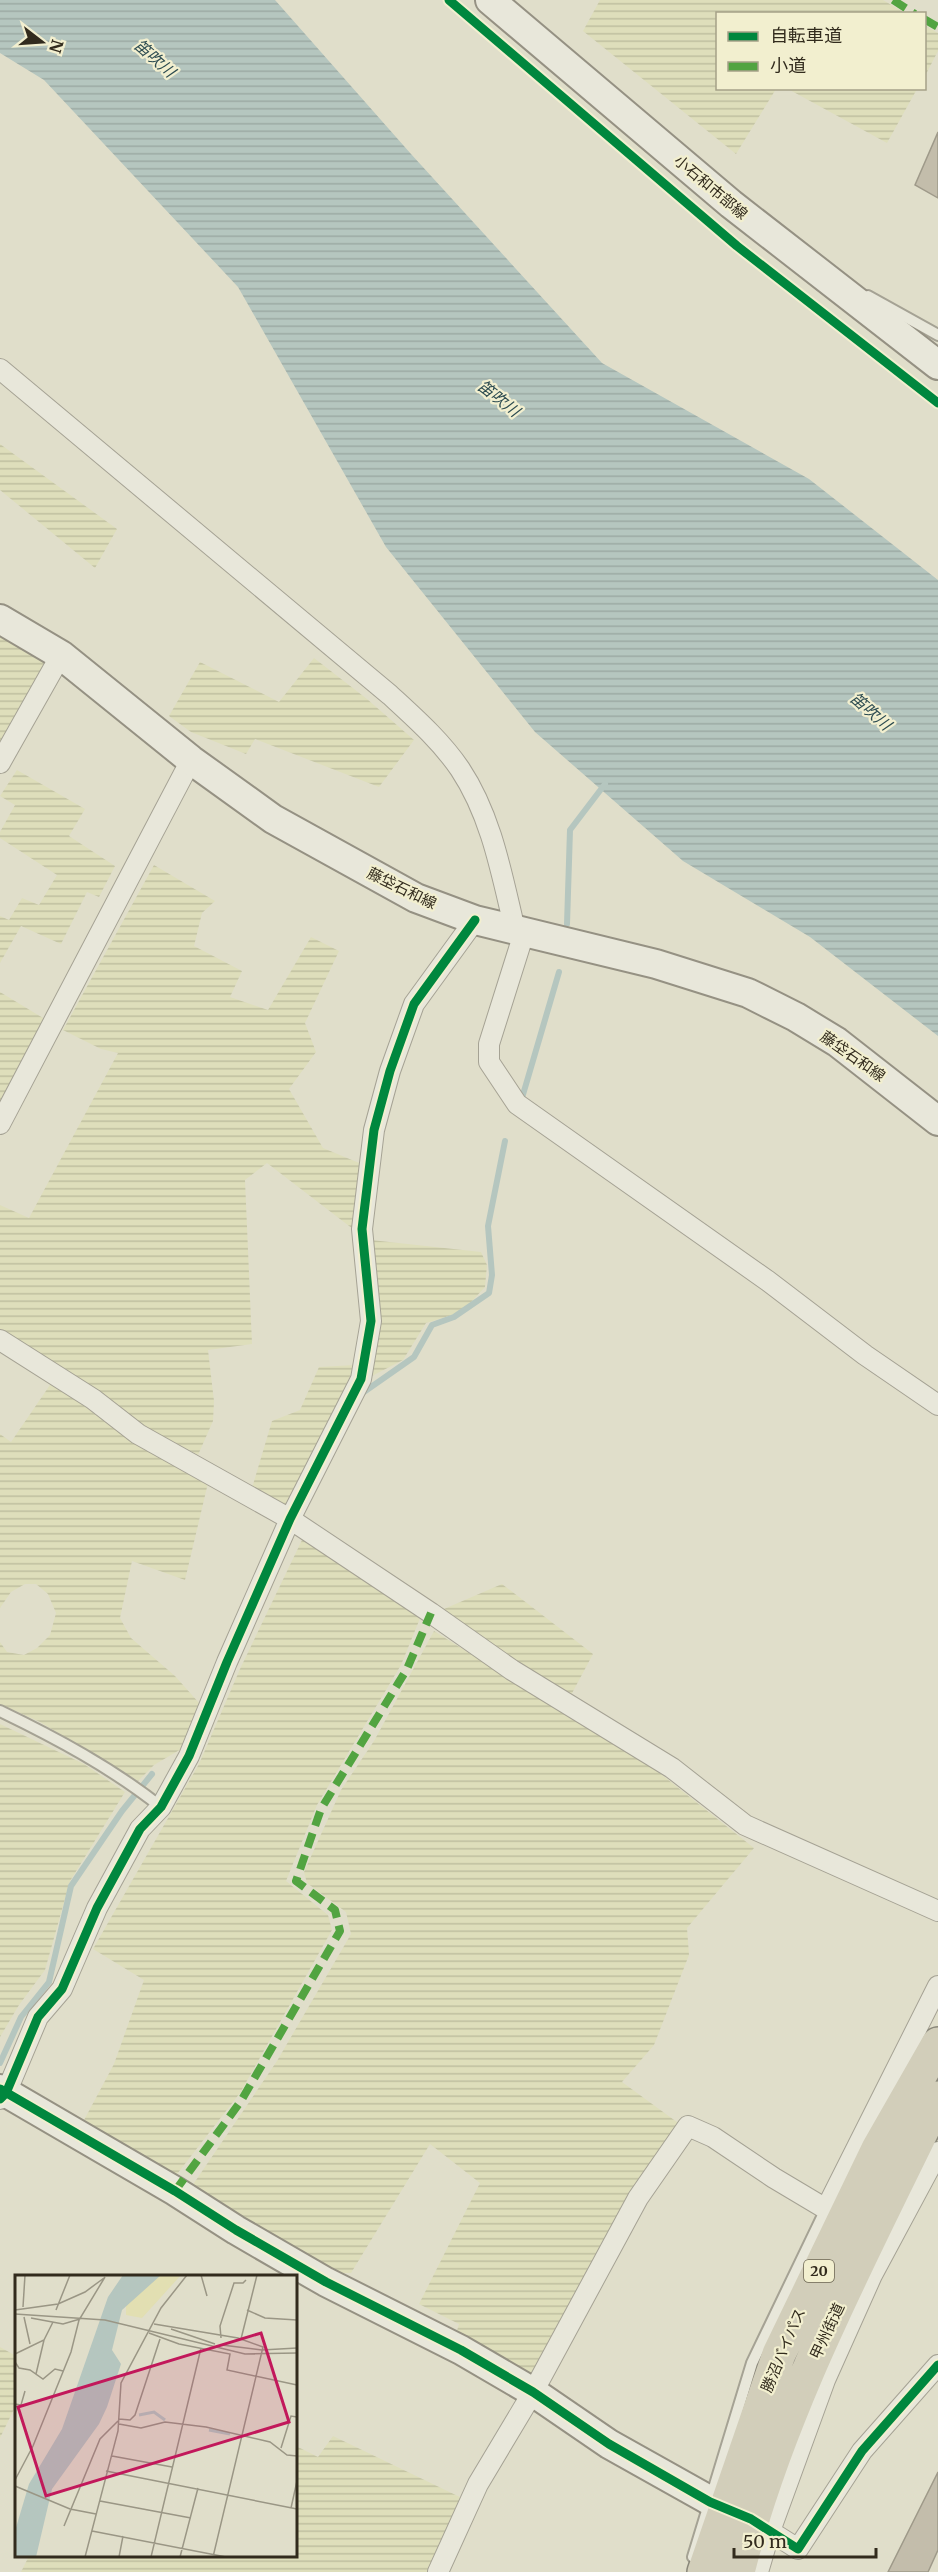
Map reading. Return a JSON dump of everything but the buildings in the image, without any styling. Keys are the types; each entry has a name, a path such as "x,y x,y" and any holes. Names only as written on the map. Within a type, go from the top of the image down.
{"highway":[{"name":"勝沼バイパス","path":"704,2572 739,2515 779,2354 878,2149 938,2044"},
{"name":"甲州街道","path":"738,2572 739,2515 938,2098"}],"main road":[{"name":"小石和市部線","path":"490,0 731,204 938,365"},
{"name":"藤垈石和線","path":"0,619 61,655 190,760 273,819 416,898 475,920 656,964 748,993 796,1017 866,1063 938,1121"},
{"path":"2,2094 175,2191 236,2230 326,2282 461,2350 532,2392 609,2444 739,2515"}],"street":[{"path":"0,369 390,695 432,736 460,770 486,820 522,932 489,1044 489,1062 518,1104 768,1281 865,1355 938,1405"},
{"path":"0,763 61,655"},
{"path":"0,1124 190,760"},
{"path":"2,2094 38,2017 62,1989 97,1908 140,1829 155,1802 189,1756 227,1662 290,1520 361,1379 371,1322 362,1229 374,1130 390,1071 414,1004 475,920"},
{"path":"0,1340 93,1399 138,1434 290,1520 431,1613 512,1670 672,1768 745,1825 938,1911"},
{"path":"438,2572 478,2484 532,2392 638,2198 688,2126 713,2137 826,2209 938,1986"},
{"path":"739,2515 825,2380 872,2275 938,2152"},
{"path":"739,2515 798,2549 862,2451 938,2364"},
{"path":"739,2515 758,2572"}],"lane":[{"path":"846,294 860,292 908,316 938,335"},
{"path":"0,1711 82,1753 131,1783 155,1802"},
{"path":"689,2572 739,2515 752,2363 826,2209"}],"green space":[{"path":"600,0 883,0 903,12 716,12 716,90 775,90 736,154 583,31"},
{"path":"926,26 938,33 938,51 926,74"},
{"path":"790,90 916,90 887,143"},
{"path":"0,444 117,529 95,568 0,490"},
{"path":"0,632 49,659 0,743"},
{"path":"314,658 367,699 414,740 379,787 255,739 246,754 191,732 169,716 200,662 279,702"},
{"path":"17,770 85,809 69,836 115,866 99,897 87,892 61,944 21,926 0,963 0,916 9,920 22,898 39,905 57,875 0,838 0,832 15,805 0,796"},
{"path":"154,865 215,901 202,913 194,946 242,971 230,997 268,1010 311,937 339,951 305,1023 316,1052 289,1089 323,1148 364,1165 353,1229 267,1163 245,1180 252,1344 208,1350 214,1401 213,1421 198,1455 136,1422 66,1369 0,1333 0,1205 29,1218 118,1053 101,1049 63,1030"},
{"path":"0,992 48,1021 0,1110"},
{"path":"371,1240 481,1252 487,1265 485,1287 462,1312 426,1323 403,1360 368,1378"},
{"path":"355,1365 291,1509 252,1488 272,1421 300,1410 319,1367"},
{"path":"52,1382 132,1442 208,1483 185,1580 132,1561 120,1618 131,1638 175,1676 200,1704 188,1745 154,1765 138,1781 40,1722 0,1704 0,1642 7,1652 24,1655 37,1648 50,1635 56,1613 48,1594 36,1584 25,1584 11,1592 0,1608 0,1434 11,1442"},
{"path":"302,1540 329,1554 421,1616 401,1665 317,1805 286,1881 328,1915 332,1930 240,2093 174,2178 83,2122 114,2064 144,1980 93,1949 199,1764 240,1669"},
{"path":"502,1584 593,1654 570,1697 437,1612"},
{"path":"434,1631 657,1771 754,1848 687,1928 689,1955 654,2045 622,2082 681,2125 532,2374 456,2334 459,2324 419,2304 480,2183 430,2144 351,2273 335,2273 192,2186 277,2061 351,1934 346,1912 307,1883 304,1872 341,1790 374,1741"},
{"path":"0,1724 84,1764 125,1792 70,1881 45,1970 19,2005 0,2037"},
{"path":"0,2347 15,2355 15,2407 0,2438"},
{"path":"333,2436 464,2499 431,2572 21,2572 28,2557 297,2557 297,2446 318,2457"}],"water":[{"name":"笛吹川","path":"0,0 275,0 411,154 602,363 809,479 938,580 938,1036 810,937 683,861 535,732 386,547 238,287 44,80 0,53"}],"waterway":[{"path":"567,924 570,830 605,784"},
{"path":"522,1098 559,972"},
{"path":"361,1394 414,1357 432,1325 454,1317 489,1293 492,1275 488,1226 505,1141"},
{"path":"0,2063 21,2017 49,1982 71,1886 122,1811 152,1774"}],"marked path":[{"path":"893,0 912,12"},
{"path":"926,20 938,27"},
{"path":"175,2191 241,2101 340,1931 335,1910 296,1881 321,1809 407,1669 431,1613"}],"cycle path":[{"path":"449,0 737,246 938,403"},
{"path":"0,2099 6,2093 38,2017 62,1989 97,1908 140,1829 161,1807 189,1756 227,1662 290,1519 361,1379 371,1321 362,1229 374,1130 390,1071 414,1004 475,920"},
{"path":"0,2089 326,2282 461,2350 533,2392 609,2444 710,2502 751,2519 798,2549 862,2451 938,2365"}]}
